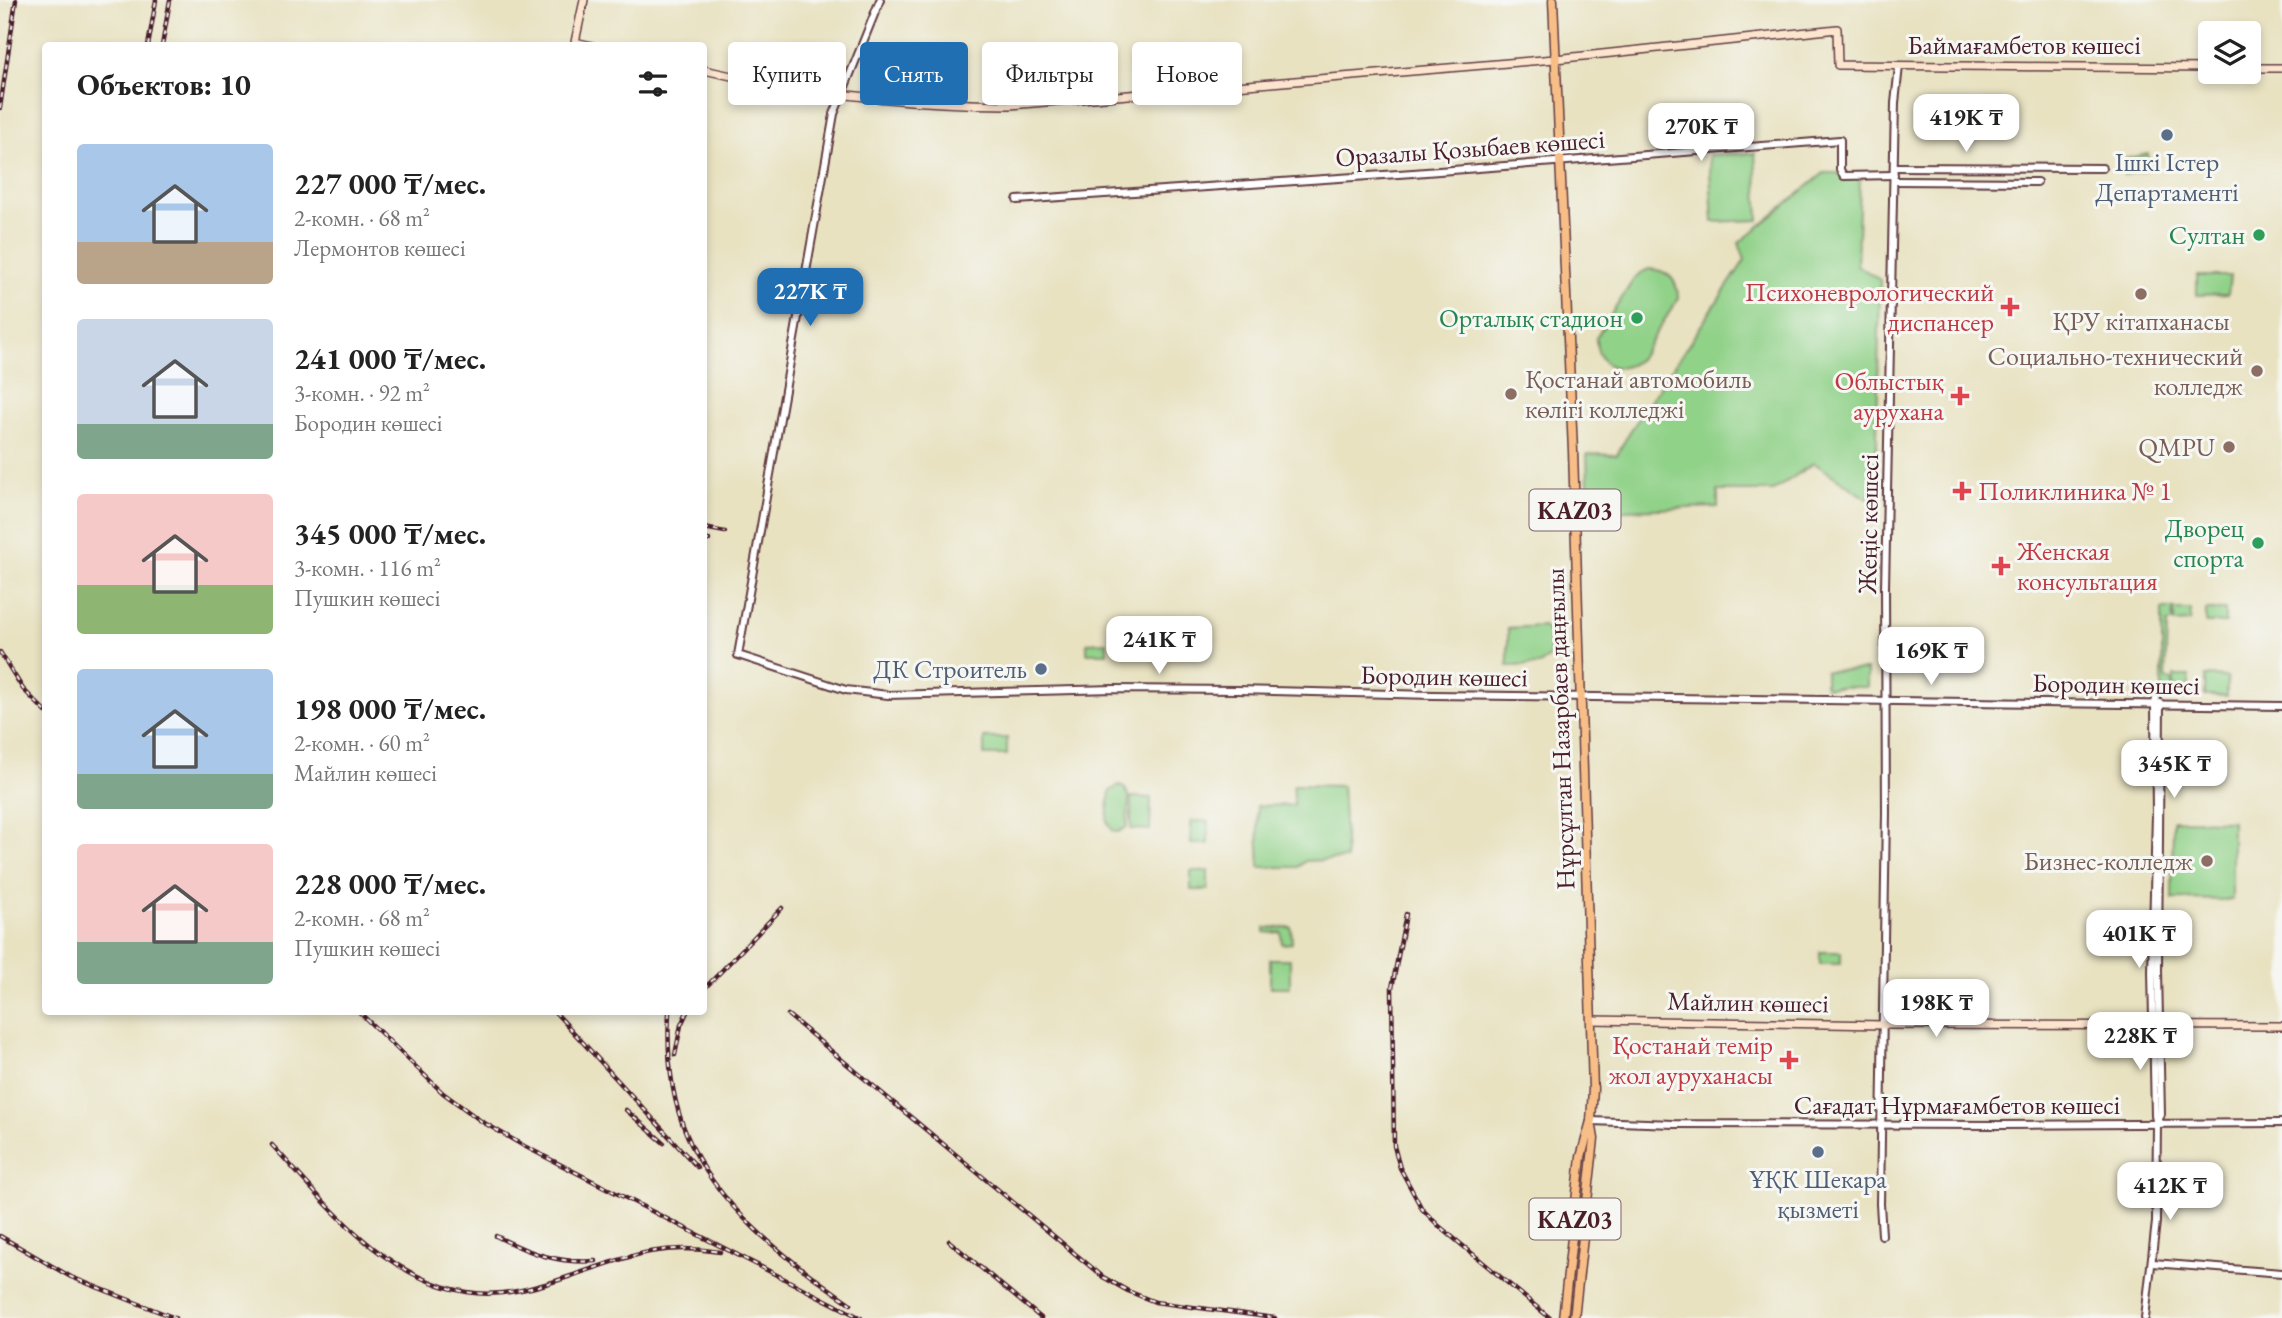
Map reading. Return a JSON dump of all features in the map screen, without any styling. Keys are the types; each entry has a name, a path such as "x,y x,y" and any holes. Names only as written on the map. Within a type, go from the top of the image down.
{"main road":[{"path":"575,42 584,0"},
{"name":"Нұрсұлтан Назарбаев даңғылы","path":"1553,0 1573,451 1591,1020 1591,1122 1594,1139 1574,1318"},
{"name":"Баймағамбетов көшесі","path":"1555,59 1837,29 1838,65 2198,68"},
{"path":"846,96 1010,105 1555,59"},
{"path":"2261,68 2282,68"},
{"path":"707,71 728,76"},
{"name":"Майлин көшесі","path":"1591,1020 1884,1025 2282,1026"},
{"name":"Нұрсұлтан Назарбаев даңғылы","path":"1563,1318 1581,1157 1591,1122"}],"street":[{"path":"846,82 880,0"},
{"name":"Жеңіс көшесі","path":"1882,1235 1885,588 1894,174 1899,66"},
{"name":"Бородин көшесі","path":"837,105 738,655 846,690 888,695 1138,689 2282,706"},
{"name":"Оразалы Қозыбаев көшесі","path":"1017,200 1840,140 1840,170 1844,176 2102,168"},
{"name":"Оразалы Қозыбаев көшесі","path":"1894,174 2037,181"},
{"path":"2145,1318 2157,1207 2158,704"},
{"name":"Сағадат Нұрмағамбетов көшесі","path":"1591,1122 1882,1125 2157,1119 2282,1123"},
{"path":"2153,1263 2282,1273"}],"green space":[{"path":"1755,153 1759,220 1713,222 1709,155"},
{"path":"2148,154 2151,168 2124,175 2120,160"},
{"path":"1824,173 1838,173 1844,179 1860,178 1857,265 1880,280 1876,489 1868,499 1814,463 1773,491 1718,491 1718,507 1589,514 1587,454 1617,455 1745,260 1739,243"},
{"name":"Орталық стадион","path":"1649,269 1662,271 1671,277 1678,299 1640,358 1625,367 1610,366 1600,356 1596,338 1634,279"},
{"path":"2197,276 2230,276 2228,294 2197,295"},
{"path":"2162,609 2173,609 2172,622 2167,623 2165,679 2172,680 2172,695 2162,695"},
{"path":"2174,610 2191,610 2190,622 2174,623"},
{"path":"2206,610 2225,610 2225,623 2206,623"},
{"path":"1543,626 1549,633 1550,656 1540,665 1508,666 1508,628"},
{"path":"1107,642 1107,653 1087,653 1087,643"},
{"path":"1867,670 1867,687 1825,687 1825,671"},
{"path":"2174,676 2189,676 2189,696 2173,695"},
{"path":"2205,676 2227,677 2227,696 2205,696"},
{"path":"984,738 1007,738 1007,755 984,755"},
{"path":"1119,785 1124,787 1129,796 1127,827 1118,832 1113,831 1107,821 1110,791"},
{"path":"1293,785 1342,786 1346,859 1305,861 1298,867 1260,867 1257,806 1294,805"},
{"path":"1131,797 1151,798 1150,830 1131,829"},
{"path":"2173,820 2232,821 2232,900 2172,899"},
{"path":"1191,821 1208,821 1208,844 1191,844"},
{"path":"1191,871 1208,871 1208,890 1191,890"},
{"path":"1291,927 1292,943 1282,944 1281,932 1265,933 1265,928"},
{"path":"1820,952 1841,952 1841,964 1820,964"},
{"path":"1270,959 1290,959 1290,987 1270,987"}],"railway":[{"path":"0,108 16,0"},
{"path":"149,42 156,0"},
{"path":"163,42 170,0"},
{"path":"707,529 725,532"},
{"path":"0,652 23,689 42,708"},
{"path":"707,986 782,908"},
{"path":"1406,914 1392,988 1394,1146 1400,1168 1422,1209 1550,1318"},
{"path":"362,1015 443,1093 481,1121 524,1146 861,1318"},
{"path":"558,1015 697,1167"},
{"path":"669,1015 669,1058 676,1104 699,1160 715,1185 756,1230 802,1269 851,1304"},
{"path":"675,1055 686,1015"},
{"path":"788,1015 1103,1277 1155,1302 1275,1318"},
{"path":"626,1110 664,1143"},
{"path":"272,1145 335,1214 382,1255 436,1284 467,1292 493,1294 520,1290 627,1257 661,1250 699,1249 720,1252"},
{"path":"0,1236 71,1277 175,1318"},
{"path":"496,1236 544,1256 569,1261 596,1261"},
{"path":"949,1241 1041,1318"}],"place":[{"name":"Ішкі Істер Департаменті","path":"2167,135"},
{"name":"Султан","path":"2259,235"},
{"name":"ҚРУ кітапханасы","path":"2141,294"},
{"name":"Психоневрологический диспансер","path":"2010,307"},
{"name":"Орталық стадион","path":"1637,318"},
{"name":"Социально-технический колледж","path":"2257,371"},
{"name":"Қостанай автомобиль көлігі колледжі","path":"1511,394"},
{"name":"Облыстық аурухана","path":"1960,396"},
{"name":"QMPU","path":"2229,447"},
{"name":"Поликлиника № 1","path":"1962,491"},
{"name":"Дворец спорта","path":"2258,543"},
{"name":"Женская консультация","path":"2001,566"},
{"name":"ДК Строитель","path":"1041,669"},
{"name":"Бизнес-колледж","path":"2207,861"},
{"name":"Қостанай темір жол ауруханасы","path":"1789,1060"},
{"name":"ҰҚК Шекара қызметі","path":"1818,1152"}]}
